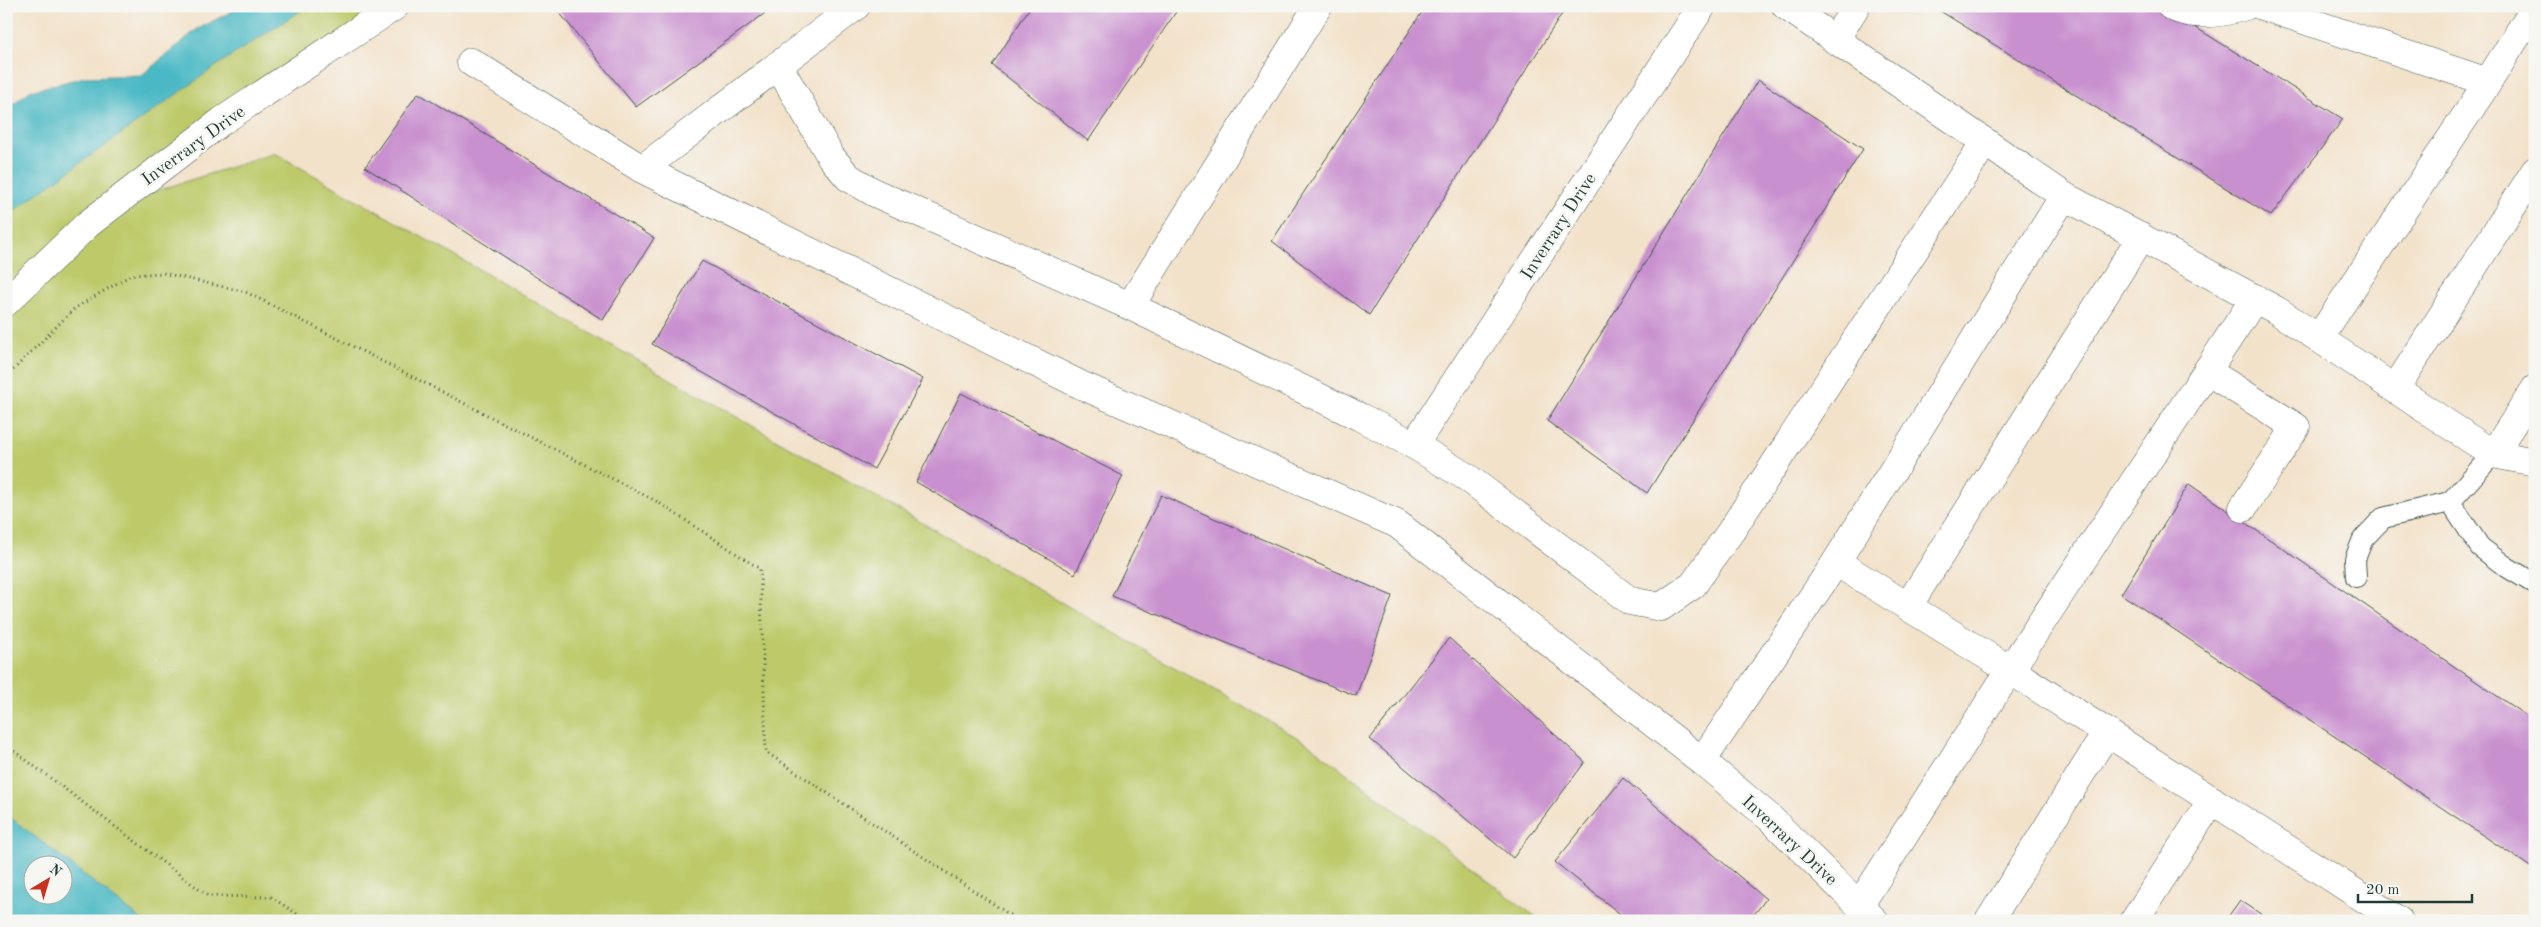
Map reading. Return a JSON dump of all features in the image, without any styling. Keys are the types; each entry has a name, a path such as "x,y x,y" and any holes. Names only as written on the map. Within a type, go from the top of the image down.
{"street":[{"name":"Inverrary Drive","path":"6,302 88,224 214,127 395,6"},
{"path":"471,62 642,168 856,6"},
{"path":"1130,306 1318,6"},
{"name":"Inverrary Drive","path":"1414,445 1702,6"},
{"path":"1786,6 2064,196 2255,298 2319,338 2493,454 2535,462"},
{"path":"1835,40 1856,6"},
{"path":"2171,6 2179,11 2220,14 2246,6"},
{"path":"2262,6 2488,82"},
{"path":"2319,338 2488,82 2530,9"},
{"path":"778,65 831,157 848,177 875,193 1130,306 1414,445 1468,478 1630,601 1660,607 1693,585 1726,539 1985,142"},
{"name":"Inverrary Drive","path":"642,168 1081,384 1397,524 1702,761 1770,818 1867,913"},
{"path":"2395,389 2535,171"},
{"path":"1702,761 1836,562 2064,196"},
{"path":"1908,606 2141,237"},
{"path":"1867,913 2010,670 2255,298"},
{"path":"2207,371 2296,427 2243,508"},
{"path":"2493,454 2535,389"},
{"path":"1836,562 2010,670 2399,921"},
{"path":"1989,921 2107,732"},
{"path":"2134,921 2212,800"}],"lane":[{"path":"2356,578 2355,559 2363,539 2383,518 2450,502 2493,454"},
{"path":"2450,502 2480,547 2535,584"}],"path":[{"path":"6,377 75,308 131,275 163,273 246,292 656,501 760,569 766,752 1019,921"},
{"path":"6,745 208,896 271,897 308,921"}],"green space":[{"path":"273,6 395,6 115,204 275,153 1307,743 1541,921 143,921 72,866 72,854 57,854 6,814 6,126 36,159"}],"water":[{"path":"242,6 308,6 222,62 6,216 6,109 30,91 85,77 142,75 196,30"},
{"path":"6,814 57,854 22,854 22,904 72,904 72,866 143,921 6,921"}],"building":[{"path":"554,6 775,6 636,107"},
{"path":"1031,6 1180,6 1088,141 992,65"},
{"path":"1426,6 1567,6 1369,315 1272,241"},
{"path":"1932,6 2161,6 2343,119 2271,216"},
{"path":"1758,80 1863,149 1647,493 1547,421"},
{"path":"418,93 654,238 603,320 365,167"},
{"path":"702,261 923,379 874,469 652,344"},
{"path":"961,393 1123,476 1075,574 916,482"},
{"path":"2189,484 2535,722 2535,870 2121,594"},
{"path":"1161,495 1392,596 1356,696 1112,596"},
{"path":"1449,638 1585,762 1513,858 1370,739"},
{"path":"1623,778 1766,899 1749,921 1629,921 1555,862"},
{"path":"2240,900 2271,921 2225,921"}]}
